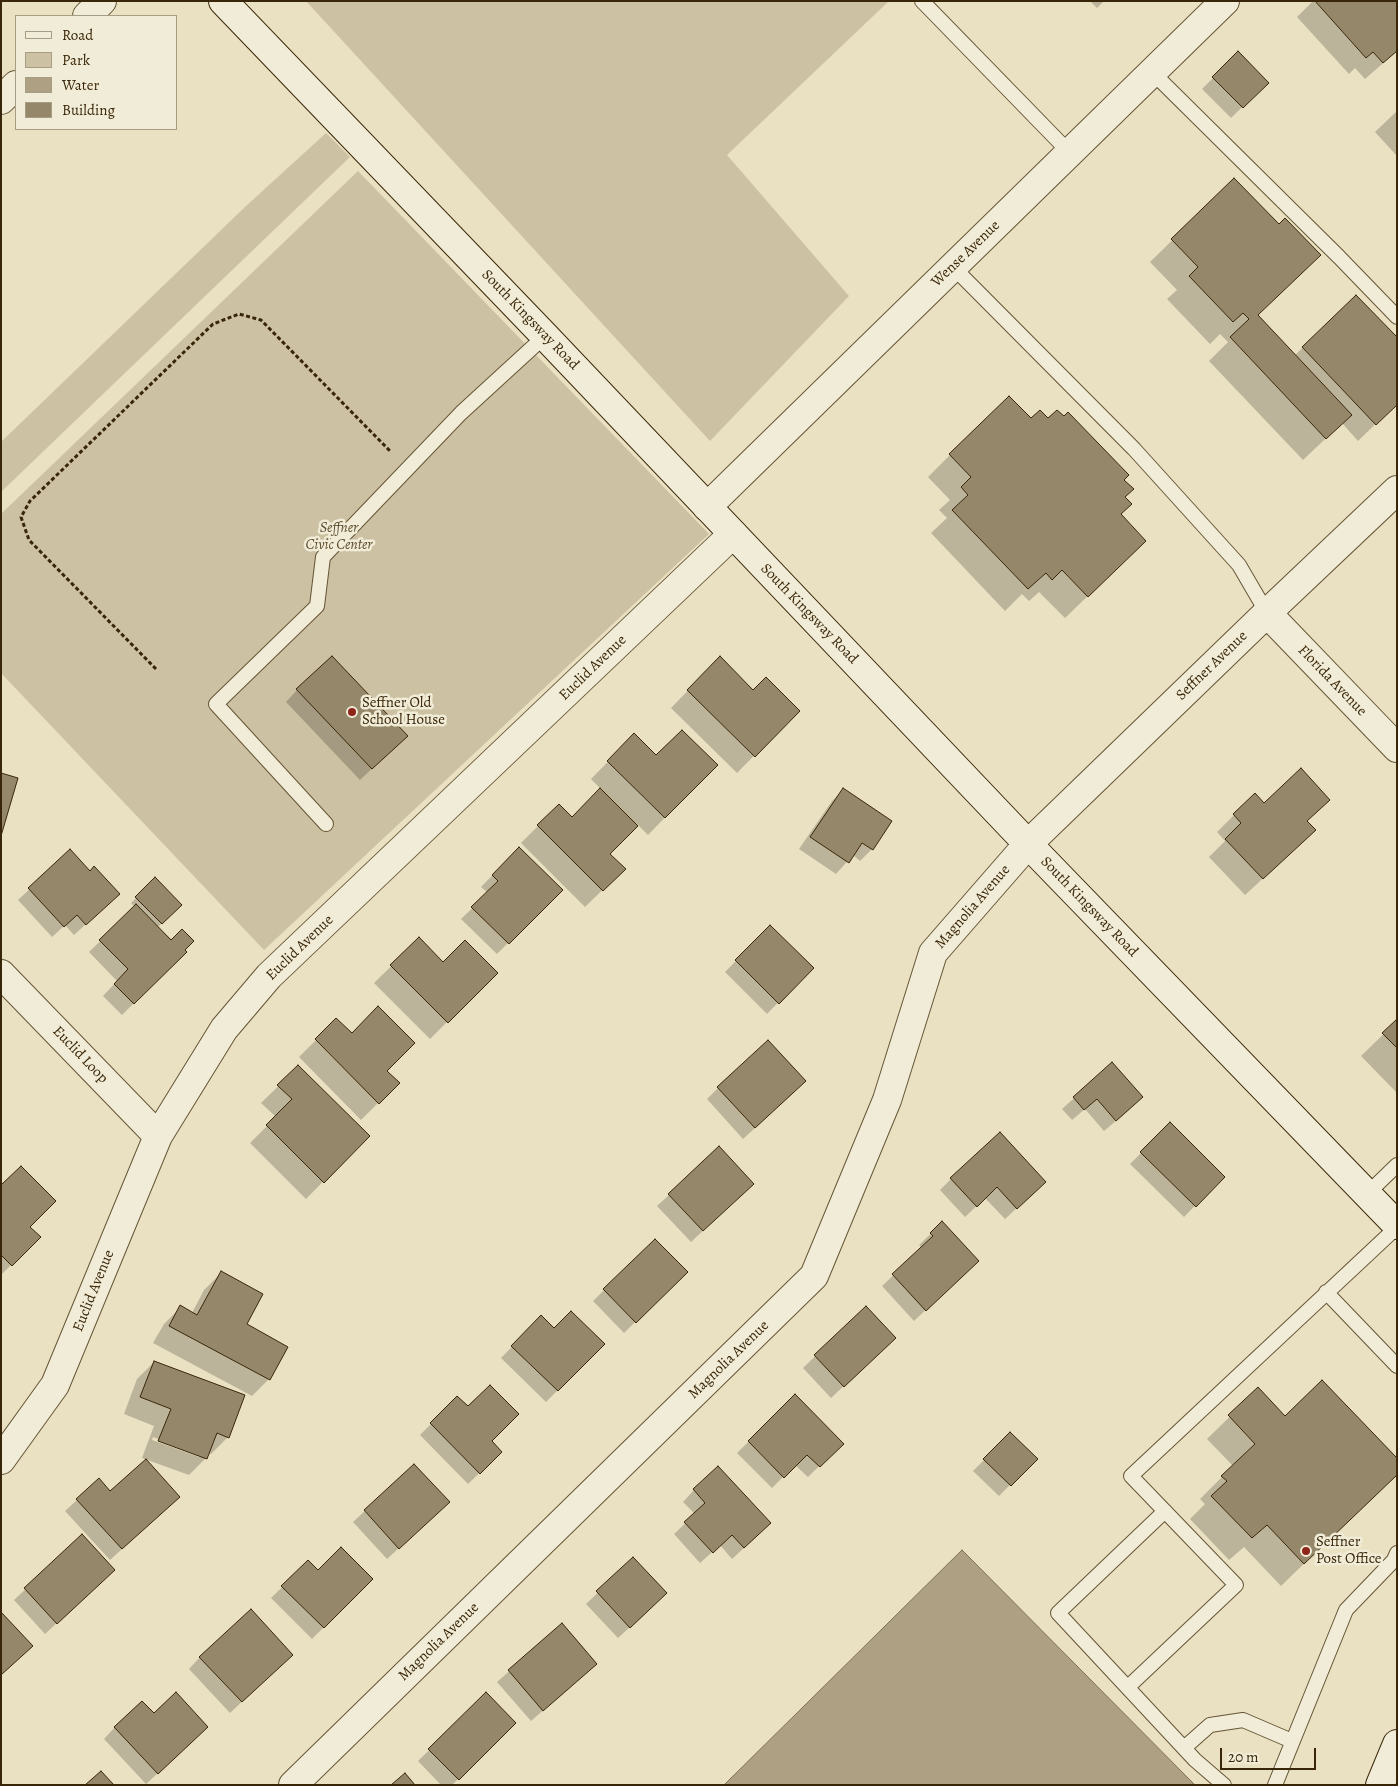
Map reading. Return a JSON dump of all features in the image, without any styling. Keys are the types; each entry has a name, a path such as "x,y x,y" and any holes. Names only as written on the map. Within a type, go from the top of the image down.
{"street":[{"path":"88,15 102,1"},
{"name":"South Kingsway Road","path":"223,1 545,336 1028,844 1397,1226"},
{"name":"Wense Avenue","path":"707,507 1225,1"},
{"path":"1,100 15,86"},
{"name":"Seffner Avenue","path":"1028,844 1266,613 1397,490"},
{"name":"Euclid Avenue","path":"1,1460 56,1385 158,1136 224,1029 269,976 733,534"},
{"name":"Florida Avenue","path":"1266,613 1397,748"},
{"name":"Magnolia Avenue","path":"293,1785 814,1276 887,1100 933,953 1028,844"},
{"name":"Euclid Loop","path":"1,974 158,1136"},
{"path":"1380,1785 1397,1744"}],"lane":[{"path":"922,1 1070,152"},
{"path":"1152,72 1339,256 1397,317"},
{"path":"954,266 1134,449 1239,565 1266,613"},
{"path":"326,824 216,704 317,606 323,557 461,413 545,336"},
{"path":"1367,1194 1397,1165"},
{"path":"1128,1687 1236,1585 1131,1476 1397,1226"},
{"path":"1326,1292 1397,1366"},
{"path":"1165,1511 1058,1613 1195,1760 1224,1785"},
{"path":"1275,1785 1346,1610 1394,1560 1397,1553"},
{"path":"1184,1748 1210,1726 1243,1720 1292,1741"}],"path":[{"path":"156,669 29,540 21,517 30,500 213,324 239,314 261,320 407,469"}],"green space":[{"path":"306,1 889,1 727,155 849,296 710,441"},
{"path":"326,133 350,157 1,492 1,442 245,207"},
{"name":"Seffner Civic Center","path":"358,171 709,534 264,950 1,673 1,514"}],"water":[{"path":"962,1550 1195,1785 724,1785"}],"building":[{"path":"1315,1 1397,1 1397,51 1383,63 1373,52 1366,58"},
{"path":"1238,51 1269,83 1243,108 1212,77"},
{"path":"1234,178 1279,224 1285,218 1321,255 1258,315 1352,415 1326,439 1230,337 1249,319 1243,313 1233,322 1189,276 1198,267 1171,239"},
{"path":"1356,295 1397,337 1397,405 1376,425 1302,347"},
{"path":"1009,396 1031,418 1040,410 1048,418 1057,410 1064,416 1068,412 1129,475 1124,480 1134,489 1125,497 1132,504 1121,514 1146,541 1088,597 1062,570 1052,580 1046,573 1028,589 952,510 968,495 961,487 971,477 949,454"},
{"name":"Seffner Old School House","path":"332,656 408,736 372,769 296,689"},
{"path":"720,656 753,690 766,677 800,711 755,757 687,690"},
{"path":"682,730 718,765 665,818 607,761 634,733 656,755"},
{"path":"1301,768 1330,800 1307,821 1316,830 1263,879 1225,839 1241,823 1233,814 1255,793 1264,803"},
{"path":"1,773 18,778 1,836"},
{"path":"600,788 638,826 610,854 626,869 603,891 537,825 559,804 572,817"},
{"path":"843,788 892,821 873,850 862,843 849,863 810,837"},
{"path":"519,847 563,890 509,944 471,907 498,881 492,875"},
{"path":"70,849 90,871 94,866 120,894 86,925 77,915 64,927 28,888"},
{"path":"155,877 182,905 162,924 135,897"},
{"path":"136,904 171,940 182,929 194,941 185,950 187,952 134,1004 114,984 128,969 99,940"},
{"path":"770,925 814,968 779,1004 735,960"},
{"path":"419,937 443,962 465,940 498,973 448,1023 390,965"},
{"path":"378,1006 415,1043 387,1071 400,1083 379,1104 315,1039 336,1018 352,1033"},
{"path":"1397,1019 1397,1048 1382,1033"},
{"path":"768,1040 806,1081 755,1128 717,1087"},
{"path":"1112,1062 1143,1097 1116,1121 1097,1099 1084,1110 1073,1097"},
{"path":"298,1065 370,1136 324,1183 266,1125 292,1099 277,1085"},
{"path":"1170,1122 1225,1177 1196,1207 1140,1152"},
{"path":"1000,1132 1046,1182 1017,1209 997,1187 977,1207 950,1178"},
{"path":"719,1146 754,1184 703,1231 668,1194"},
{"path":"21,1166 56,1201 30,1227 41,1237 12,1266 1,1255 1,1185"},
{"path":"942,1221 979,1261 926,1311 892,1274 933,1236 930,1233"},
{"path":"655,1239 688,1272 636,1323 603,1289"},
{"path":"221,1271 263,1294 247,1324 288,1347 270,1380 169,1326 180,1305 197,1315"},
{"path":"866,1306 896,1338 844,1387 814,1355"},
{"path":"571,1311 605,1344 558,1391 511,1346 541,1315 554,1328"},
{"path":"154,1361 245,1395 229,1438 217,1433 207,1459 158,1441 171,1409 140,1397"},
{"path":"1322,1380 1397,1458 1397,1475 1304,1564 1267,1525 1252,1538 1211,1496 1227,1481 1221,1476 1255,1444 1228,1415 1258,1387 1285,1416"},
{"path":"490,1385 519,1414 492,1441 502,1452 480,1474 430,1423 457,1396 468,1406"},
{"path":"795,1394 844,1444 820,1467 807,1455 784,1478 748,1441"},
{"path":"1010,1432 1038,1459 1011,1486 983,1459"},
{"path":"146,1459 180,1497 122,1549 76,1499 99,1478 110,1491"},
{"path":"414,1464 450,1502 399,1549 364,1510"},
{"path":"718,1466 771,1523 744,1548 732,1535 713,1553 684,1522 705,1503 693,1489"},
{"path":"82,1534 115,1570 57,1624 24,1588"},
{"path":"341,1547 373,1579 324,1628 281,1586 308,1560 318,1570"},
{"path":"633,1557 667,1593 630,1628 596,1591"},
{"path":"251,1609 293,1655 242,1702 199,1657"},
{"path":"1,1612 33,1646 1,1675"},
{"path":"562,1623 597,1664 543,1711 508,1670"},
{"path":"176,1692 208,1727 158,1774 114,1727 142,1701 154,1713"},
{"path":"486,1692 516,1723 459,1780 428,1749"},
{"path":"101,1771 114,1785 85,1785"},
{"path":"405,1773 415,1785 391,1785"}],"place":[{"name":"Seffner Old School House","path":"352,712"},
{"name":"Seffner Post Office","path":"1306,1551"}]}
